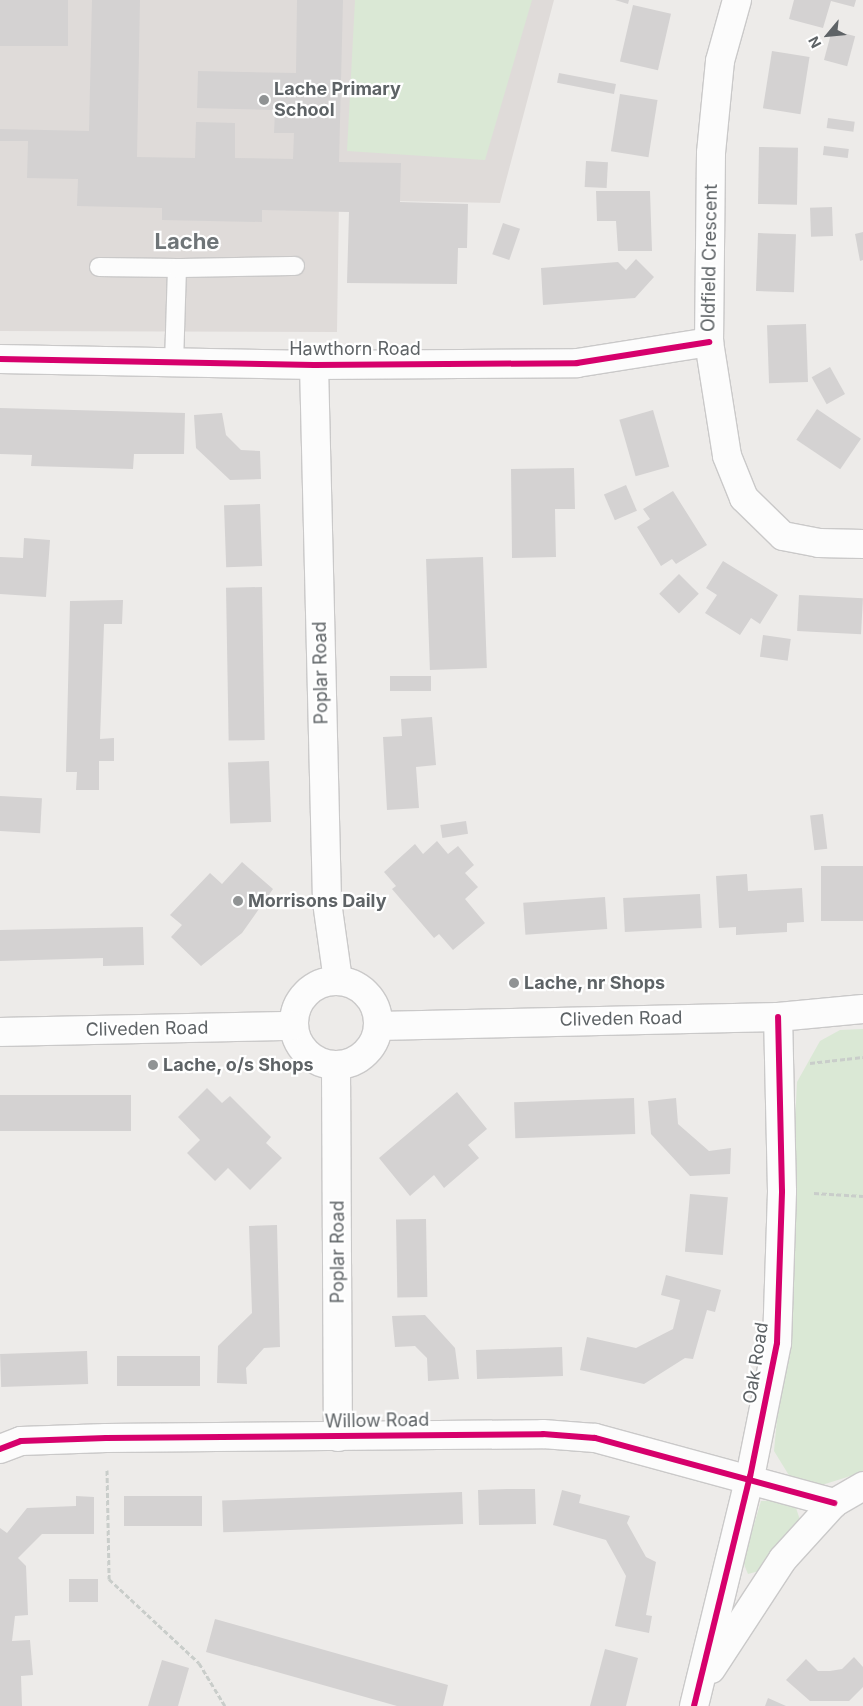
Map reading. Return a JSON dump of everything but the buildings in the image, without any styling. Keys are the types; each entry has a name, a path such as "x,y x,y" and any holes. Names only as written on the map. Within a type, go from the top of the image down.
{"street":[{"name":"Oldfield Crescent","path":"737,0 720,61 711,153 709,342 727,456 744,498 783,536 819,543 863,544"},
{"name":"Hawthorn Road","path":"0,359 314,365 577,363 709,342"},
{"name":"Poplar Road","path":"314,365 327,902 338,980"},
{"path":"338,980 364,992 373,1003 378,1026 367,1052 336,1067 310,1057 300,1047 293,1026 301,998 311,988 338,980"},
{"name":"Cliveden Road","path":"378,1026 778,1017 863,1009"},
{"name":"Oak Road","path":"697,1697 750,1477 777,1343 782,1191 778,1017"},
{"name":"Cliveden Road","path":"0,1032 293,1026"},
{"name":"Poplar Road","path":"336,1067 338,1436"},
{"name":"Willow Road","path":"0,1449 21,1441 106,1438 543,1434 595,1438 750,1477 834,1503"},
{"path":"697,1697 783,1559 834,1503 863,1486"}],"lane":[{"path":"99,267 295,266"},
{"path":"174,361 177,268"}],"path":[{"path":"780,1066 863,1058"},
{"path":"782,1191 863,1196"},
{"path":"106,1438 109,1579 199,1663 225,1706"}],"shaded area":[{"name":"Lache Primary School","path":"0,0 554,0 500,203 339,200 337,332 0,331"}],"green space":[{"path":"355,0 532,0 485,160 347,151"},
{"path":"863,1029 863,1472 822,1485 790,1477 774,1451 784,1345 797,1082 820,1041 840,1030"},
{"path":"785,1500 796,1508 800,1520 763,1570 748,1574 743,1562 761,1501"}],"cycle path":[{"path":"0,359 314,365 577,363 709,342"},
{"path":"694,1706 750,1477 777,1343 782,1191 778,1017"},
{"path":"0,1449 21,1441 106,1438 543,1434 595,1438 834,1503"}],"place":[{"name":"Lache Primary School","path":"264,100"},
{"name":"Morrisons Daily","path":"238,901"},
{"name":"Lache, nr Shops","path":"514,983"},
{"name":"Lache, o/s Shops","path":"153,1065"}],"district":[{"name":"Lache","path":"187,242"}]}
